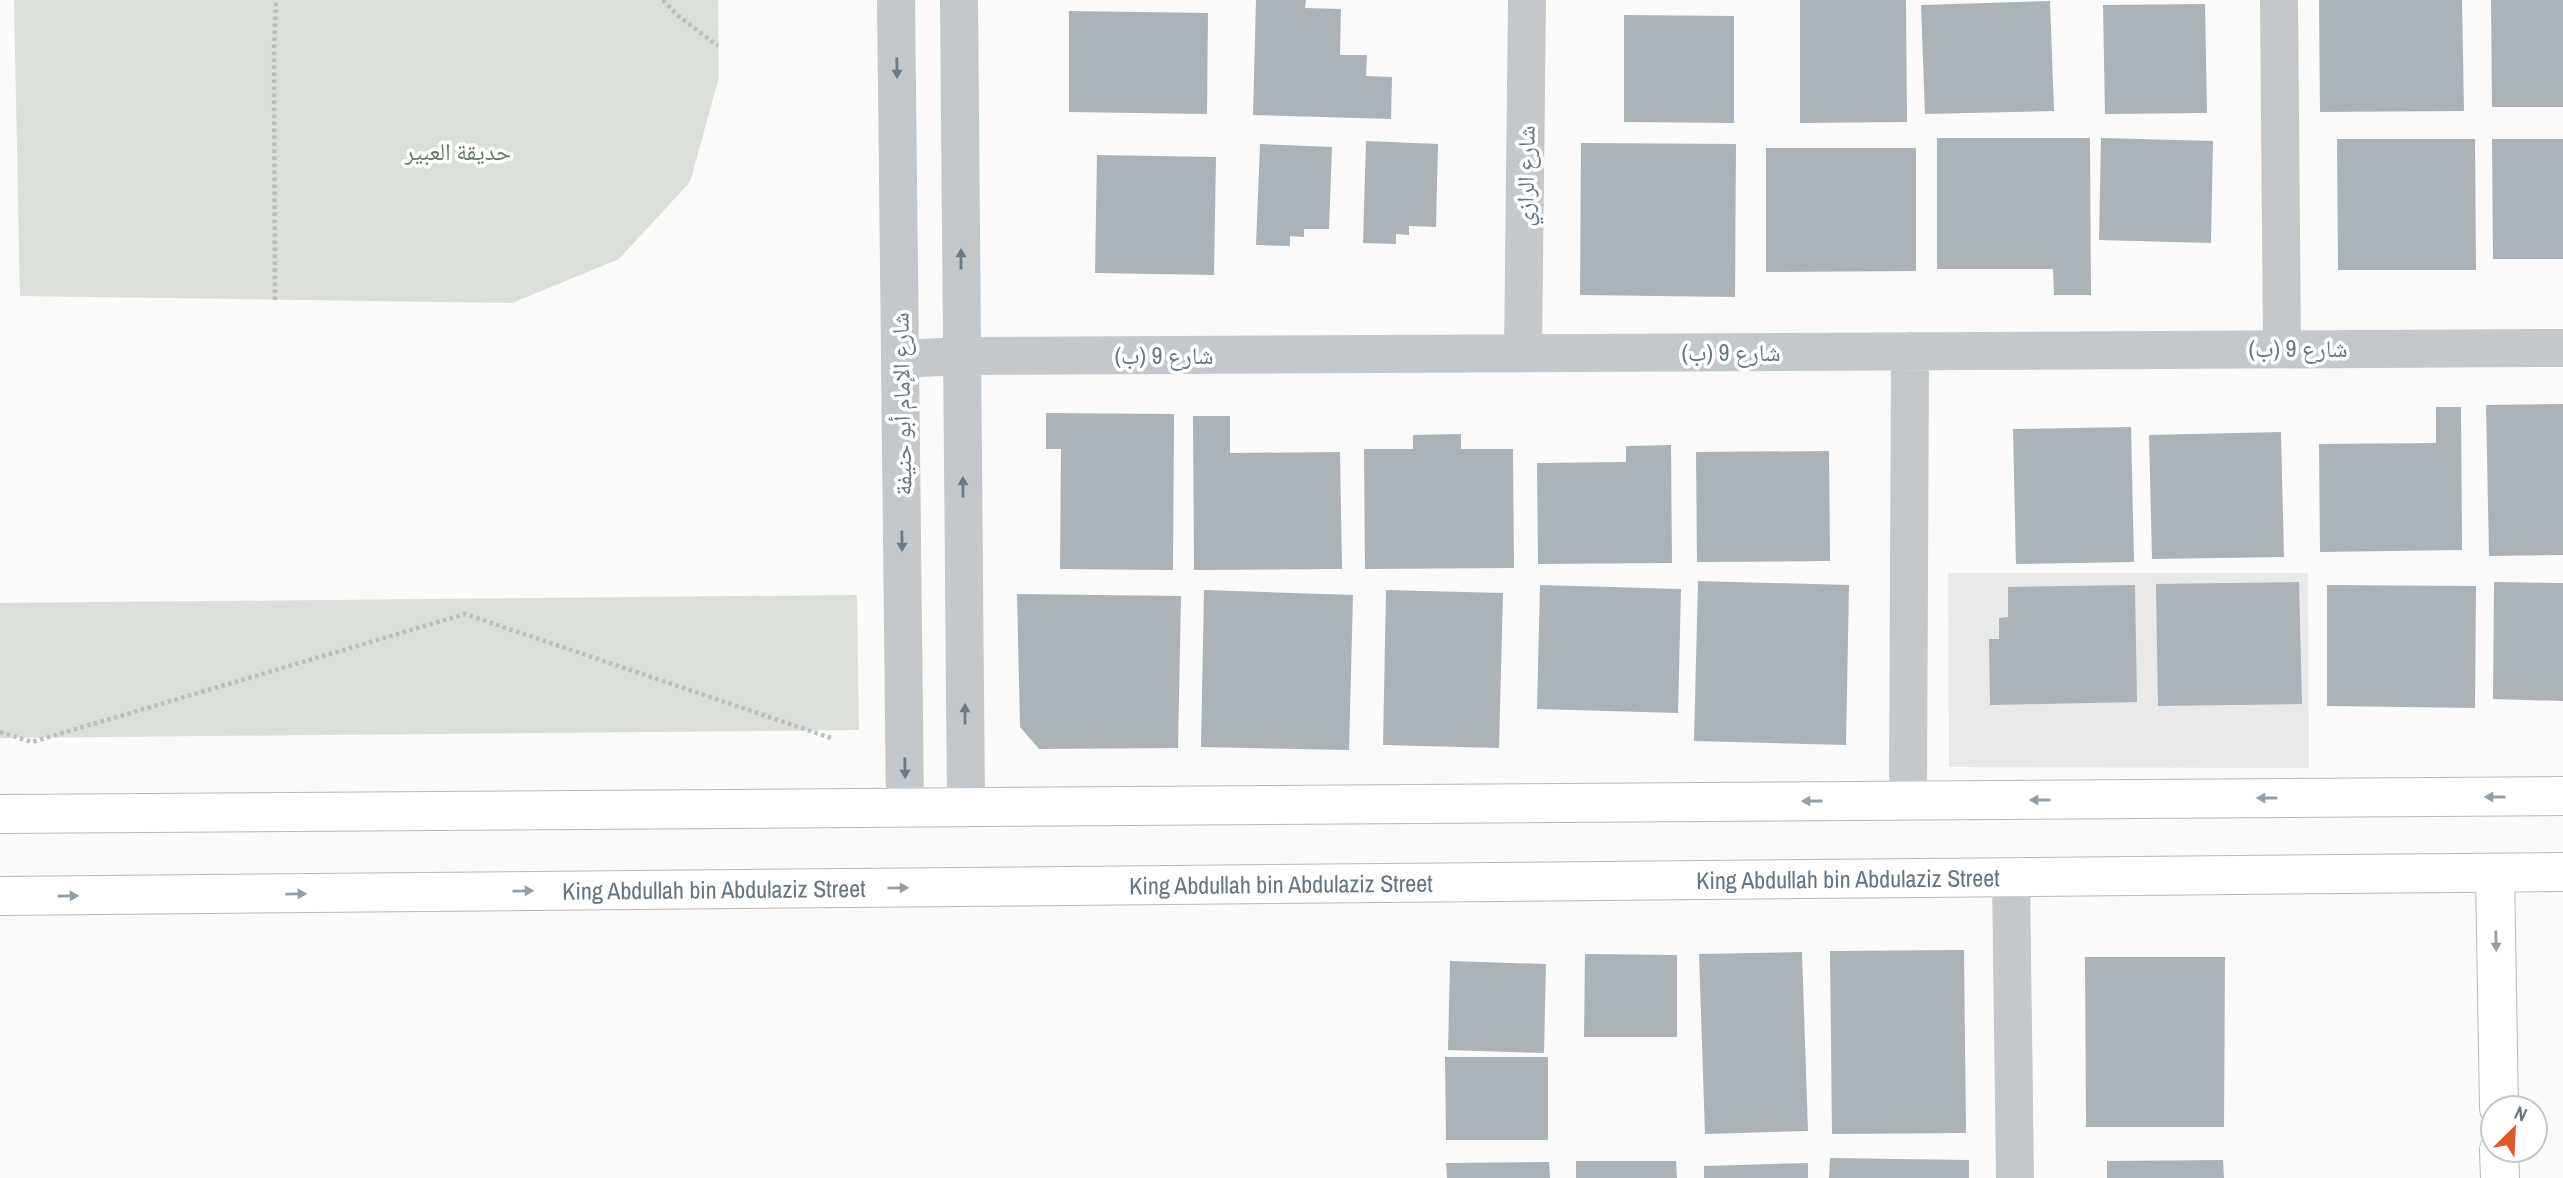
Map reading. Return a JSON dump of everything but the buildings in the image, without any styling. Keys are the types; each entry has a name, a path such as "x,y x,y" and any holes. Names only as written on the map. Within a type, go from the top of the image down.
{"main road":[{"path":"0,814 2563,796"},
{"name":"King Abdullah bin Abdulaziz Street","path":"0,896 2563,872"},
{"path":"2495,873 2498,1094"}],"street":[{"name":"شارع الإمام أبو حنيفة","path":"896,0 905,807"},
{"path":"959,0 966,807"},
{"name":"شارع الرازي","path":"1523,353 1527,0"},
{"path":"2279,0 2282,348"},
{"name":"شارع 9 (ب)","path":"900,359 962,356 2563,348"},
{"path":"1908,800 1910,351"},
{"path":"2011,878 2015,1178"}],"path":[{"path":"275,300 276,0"},
{"path":"663,0 677,15 718,46"},
{"path":"0,732 32,742 465,614 831,738"}],"shaded area":[{"path":"1948,573 2308,573 2309,768 1949,767"}],"green space":[{"name":"حديقة العبير","path":"14,0 718,0 719,77 690,182 619,259 512,303 20,296"},
{"path":"857,595 859,730 0,738 0,603"}]}
